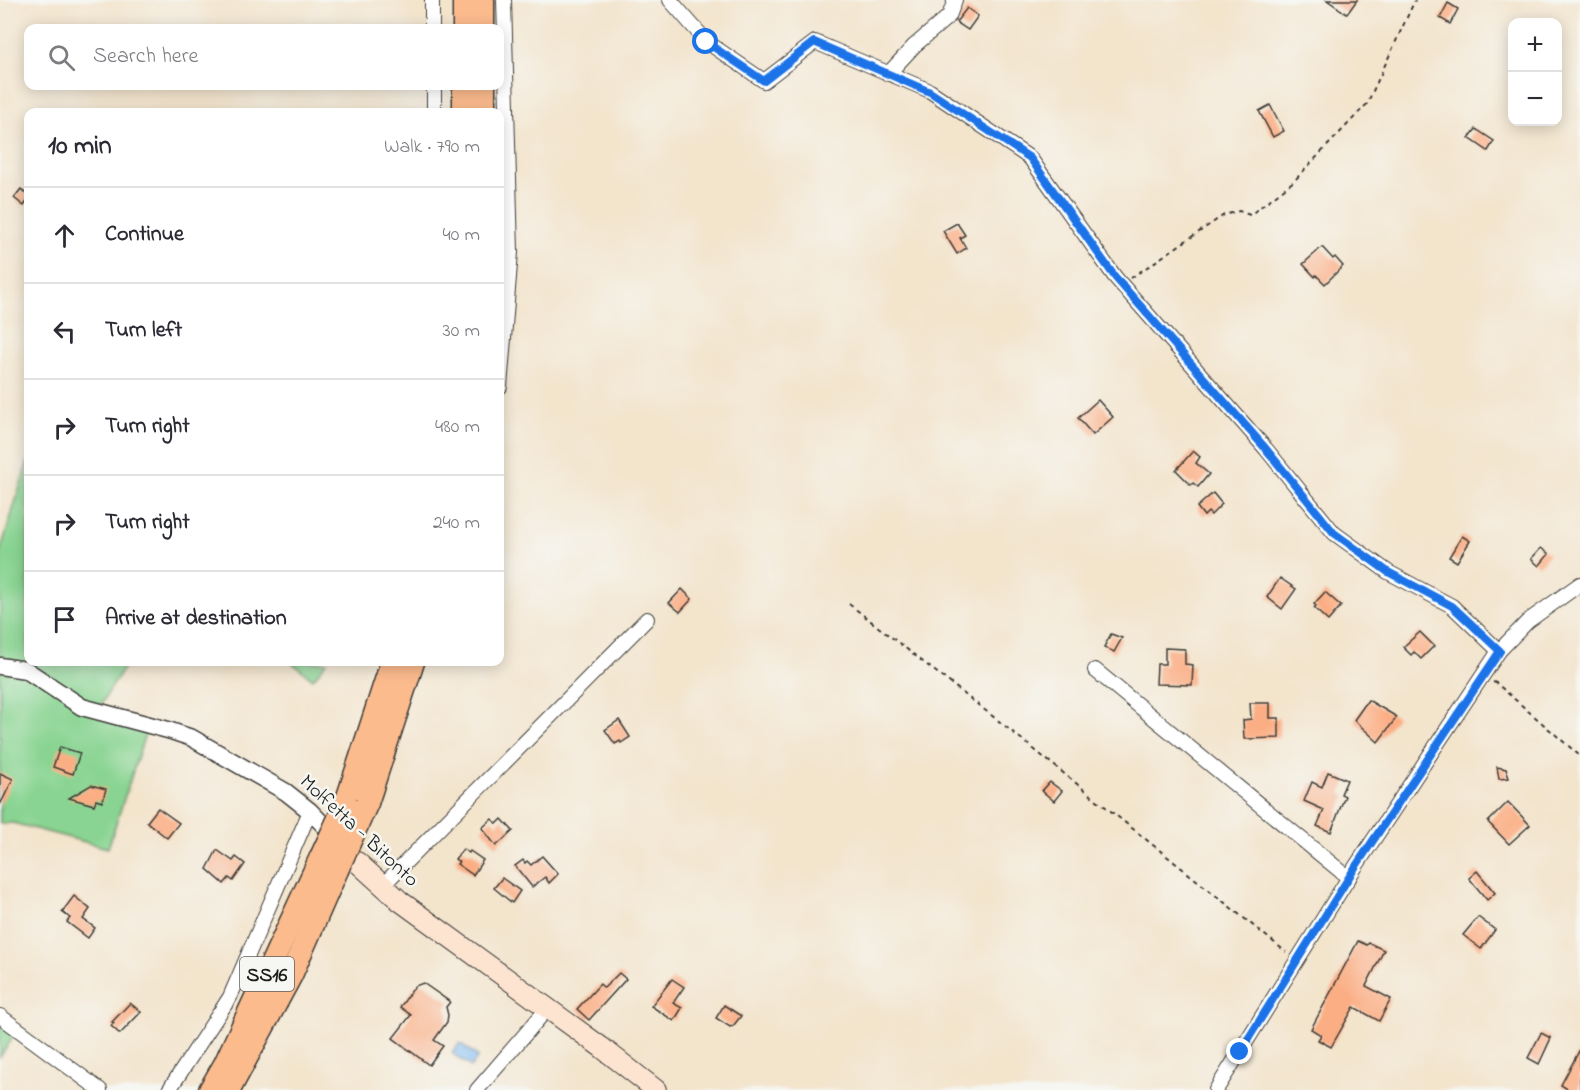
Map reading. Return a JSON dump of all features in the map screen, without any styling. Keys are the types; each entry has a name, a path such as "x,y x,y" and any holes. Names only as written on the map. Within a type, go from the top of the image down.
{"highway":[{"path":"464,0 464,24"},
{"path":"483,0 483,24"},
{"path":"464,90 464,108"},
{"path":"484,90 484,108"},
{"name":"SS16","path":"229,1090 291,975 339,863 391,666"},
{"name":"SS16","path":"356,803 411,666"},
{"name":"SS16","path":"210,1090 339,863"}],"main road":[{"name":"Molfetta - Bitonto","path":"339,863 382,886 656,1090"}],"street":[{"path":"432,0 432,24"},
{"path":"504,0 511,252 504,338"},
{"path":"670,0 706,42 764,81 814,42 930,92 1030,158 1122,284 1266,449 1334,533 1388,572 1452,606 1500,651"},
{"path":"888,74 914,46 950,16 955,0"},
{"path":"434,90 434,108"},
{"path":"1216,1090 1349,878 1500,651 1528,621 1580,584"},
{"path":"382,886 647,619"},
{"name":"Molfetta - Bitonto","path":"0,666 26,670 82,706 192,738 286,792 310,810 339,863"},
{"path":"1095,670 1349,878"},
{"path":"169,1090 230,997 310,810"},
{"path":"477,1090 547,1009"},
{"path":"0,1016 100,1090"}],"path":[{"path":"1122,284 1224,215 1239,211 1250,215 1294,181 1367,104 1415,0"},
{"path":"849,604 1000,722 1297,961"},
{"path":"1481,679 1496,683 1580,756"}],"green space":[{"path":"24,474 24,666 125,666 97,711 148,725 108,848 13,823 0,824 0,552"},
{"path":"296,666 324,666 313,679"},
{"path":"0,1015 18,1030 0,1057"}],"water":[{"path":"460,1043 478,1057 471,1067 452,1053"}],"building":[{"path":"1327,0 1357,0 1347,14"},
{"path":"1448,3 1458,9 1450,24 1440,18"},
{"path":"967,8 978,16 968,30 956,22"},
{"path":"1270,105 1284,131 1273,137 1259,111"},
{"path":"1476,129 1494,141 1488,151 1469,138"},
{"path":"21,189 24,192 24,206 14,198"},
{"path":"957,223 965,235 960,238 966,248 957,254 943,231"},
{"path":"1322,247 1343,266 1325,284 1303,264"},
{"path":"1098,400 1113,417 1093,435 1078,418"},
{"path":"1193,451 1200,457 1196,463 1209,474 1198,487 1193,483 1191,485 1176,470"},
{"path":"1213,493 1222,504 1211,515 1208,512 1204,516 1197,507"},
{"path":"1462,536 1470,541 1457,562 1449,557"},
{"path":"1541,548 1549,554 1539,566 1531,559"},
{"path":"1280,578 1296,589 1282,609 1267,597"},
{"path":"682,589 692,599 680,612 669,603"},
{"path":"1325,592 1341,606 1328,621 1314,608 1316,606 1314,604"},
{"path":"1420,632 1434,646 1421,659 1414,652 1411,655 1403,647"},
{"path":"1111,634 1122,638 1114,652 1104,647"},
{"path":"1165,648 1185,649 1185,664 1193,665 1192,685 1156,684 1157,664 1165,664"},
{"path":"1368,700 1397,717 1378,742 1354,720"},
{"path":"1250,703 1270,703 1270,718 1279,718 1279,738 1244,739 1243,720 1251,719"},
{"path":"619,720 630,737 615,744 605,730"},
{"path":"60,747 80,753 73,774 53,767"},
{"path":"1497,767 1506,769 1509,778 1499,779"},
{"path":"1328,772 1347,780 1341,794 1345,796 1331,832 1317,826 1324,810 1304,801 1312,782 1322,787"},
{"path":"0,773 13,779 0,805"},
{"path":"1050,782 1062,791 1054,801 1042,791"},
{"path":"91,785 106,789 102,802 96,800 94,805 69,798"},
{"path":"1508,802 1530,825 1509,844 1488,822"},
{"path":"158,808 179,823 167,838 147,822"},
{"path":"492,819 497,824 502,819 513,831 496,846 482,828"},
{"path":"463,849 483,860 473,875 457,864 459,862 455,859"},
{"path":"217,850 233,861 236,857 245,864 233,881 229,878 224,884 207,869"},
{"path":"542,856 558,874 549,883 545,877 532,887 515,866 523,860 531,865"},
{"path":"1477,871 1495,893 1487,900 1469,878"},
{"path":"502,878 520,891 512,903 494,888"},
{"path":"74,896 90,909 83,919 95,928 88,938 67,922 70,918 62,912"},
{"path":"1478,917 1495,930 1481,949 1463,935"},
{"path":"1358,941 1384,950 1366,986 1391,999 1379,1021 1354,1007 1331,1047 1318,1040 1321,1035 1311,1029"},
{"path":"619,973 626,979 589,1020 577,1009 600,984 604,988"},
{"path":"672,979 684,987 673,1003 682,1008 674,1021 651,1006"},
{"path":"423,983 450,1002 446,1007 447,1022 434,1040 443,1046 429,1065 393,1038 411,1015 400,1007 415,986"},
{"path":"130,1003 141,1012 120,1034 111,1026 114,1023 112,1022"},
{"path":"724,1005 741,1016 733,1026 730,1027 716,1018"},
{"path":"1541,1033 1551,1038 1539,1064 1528,1058"},
{"path":"1580,1049 1580,1090 1569,1090 1561,1085"}],"route":[{"path":"706,42 764,81 814,42 930,92 1030,158 1115,277 1266,449 1334,533 1388,572 1452,606 1500,651 1356,866 1240,1052"}]}
